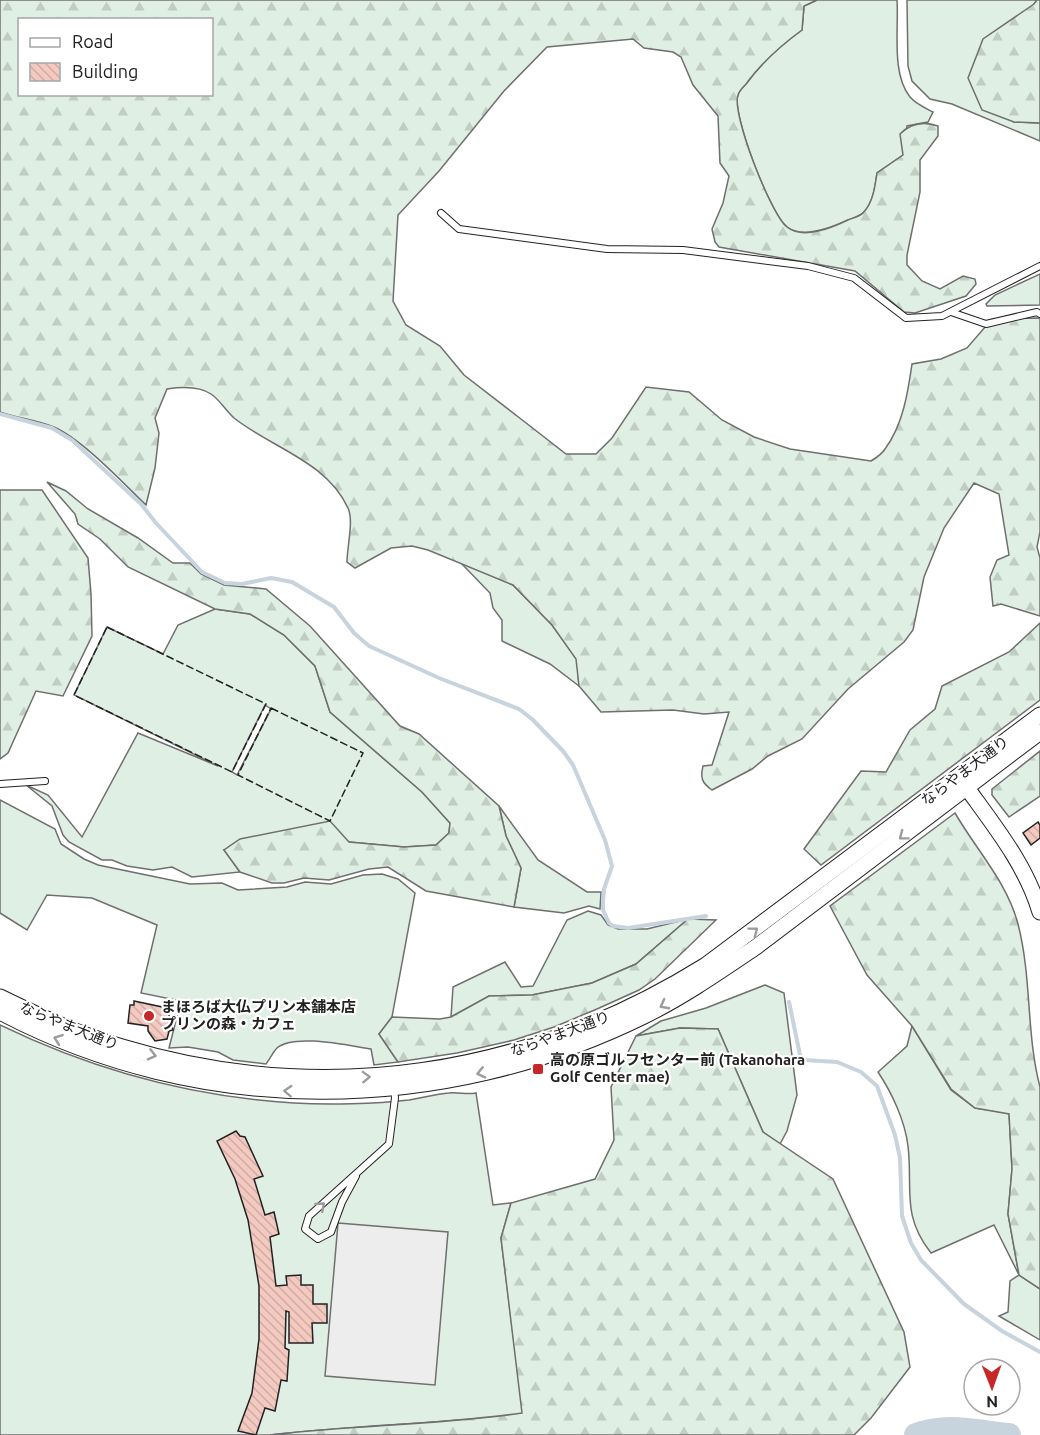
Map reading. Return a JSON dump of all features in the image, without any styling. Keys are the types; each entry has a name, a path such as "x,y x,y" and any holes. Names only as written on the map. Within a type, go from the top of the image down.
{"street":[{"name":"ならやま大通り","path":"0,1012 48,1035 106,1056 184,1078 248,1088 313,1092 394,1088 469,1076 522,1063 580,1044 643,1016 818,891 962,782 1040,715"},
{"name":"ならやま大通り","path":"962,782 1040,732"},
{"path":"962,782 1026,875 1040,912"},
{"name":"ならやま大通り","path":"0,997 82,1034 188,1064 229,1072 283,1077 374,1077 465,1064 516,1052 580,1030 710,970"}],"lane":[{"path":"441,213 459,229 607,249 683,250 808,266 854,278 906,318 942,316 1040,266"},
{"path":"951,312 986,324 1037,312 1040,314"},
{"path":"0,784 45,781"},
{"path":"356,1176 342,1202 331,1232 318,1239 305,1229 309,1216 389,1144 395,1098 394,1088"}],"green space":[{"path":"0,0 817,0 804,6 802,30 765,61 738,95 737,105 746,142 772,204 787,227 801,233 825,229 859,216 872,199 877,173 903,155 900,134 918,124 938,126 938,136 920,160 920,192 907,265 922,281 940,289 963,276 975,279 976,284 966,296 915,313 904,312 855,271 719,247 715,242 712,229 723,203 729,176 720,163 718,116 693,85 681,57 673,52 644,48 633,39 547,47 504,91 439,171 398,215 393,301 406,325 440,346 464,375 566,454 596,454 612,438 646,387 689,392 722,420 754,437 790,449 871,461 884,451 896,430 906,397 912,364 941,359 967,348 992,319 1040,318 1040,532 1037,547 1040,558 1040,616 1001,604 993,606 990,577 997,560 1009,555 999,494 974,483 944,528 924,577 913,630 904,642 848,689 802,739 768,756 752,769 712,790 703,780 703,766 712,765 729,712 704,714 673,710 601,712 579,686 576,659 552,625 513,585 428,550 412,546 391,548 355,568 347,562 350,513 338,492 312,467 234,418 217,399 206,391 189,388 167,389 155,418 159,433 155,468 146,505 77,441 47,425 0,412"},
{"path":"817,0 897,0 897,50 900,76 910,97 933,112 928,122 907,126 903,155 877,173 872,199 863,213 826,229 801,232 787,227 772,204 746,142 737,105 741,89 765,61 802,30 804,6"},
{"path":"907,0 1037,0 1034,4 1014,122 1040,123 1040,141 952,104 930,99 912,81 908,66"},
{"path":"1040,0 1040,123 1014,122 982,110 968,78 983,39"},
{"path":"1040,274 1040,305 987,306 986,304 995,295"},
{"path":"47,482 66,491 88,509 138,538 173,563 190,563 201,574 224,585 266,589 310,626 400,726 419,734 499,806 506,836 521,868 514,907 426,891 388,867 369,869 329,880 304,878 284,883 272,883 240,872 224,850 240,839 330,821 349,842 404,847 436,845 449,833 450,823 422,792 330,712 315,666 284,635 250,614 215,609 128,567 100,539 78,524 75,514"},
{"path":"0,490 42,490 88,558 92,636 63,696 36,691 8,753 0,759"},
{"path":"461,563 513,585 552,625 577,659 579,686 550,664 502,641 502,620 493,608 490,593"},
{"path":"215,609 250,614 284,635 315,666 330,712 422,792 450,823 449,833 436,845 404,847 349,842 224,850 240,872 192,877 172,867 153,870 127,866 112,860 102,860 69,842 63,835 52,806 26,785 48,795 82,837 138,733 218,766 74,695 107,627 163,654 178,625","holes":["265,705 271,709 237,775 232,772"]},
{"path":"1040,623 1040,700 821,865 804,849 861,771 886,772 910,730 935,709 942,686 1009,652"},
{"path":"1040,751 1040,796 1009,817 992,795 992,789"},
{"path":"0,800 55,829 61,844 84,859 98,865 190,884 222,883 238,890 287,887 305,882 331,884 363,875 382,874 398,879 415,893 392,1017 379,1034 398,1062 374,1065 371,1049 309,1041 296,1041 277,1048 266,1064 233,1060 218,1052 188,1047 169,1048 181,1001 141,993 157,925 92,898 47,895 27,930 0,913"},
{"path":"499,806 538,860 587,892 601,892 600,909 589,906 564,913 514,907 521,868 506,836"},
{"path":"955,813 1007,894 1018,924 1022,944 1033,1047 1040,1087 1040,1289 1019,1275 1008,1214 1012,1169 1009,1114 975,1108 951,1089 912,1026 867,975 830,906"},
{"path":"588,911 601,915 608,925 618,929 647,929 688,919 636,964 592,983 532,995 489,996 451,1017 453,987 505,962 521,987 533,986 567,920"},
{"path":"688,919 716,920 655,979 639,990 554,1027 514,1040 457,1053 398,1062 379,1034 392,1017 440,1019 451,1017 489,996 532,995 592,983 636,964"},
{"path":"765,985 784,993 797,1095 787,1131 780,1144 763,1132 718,1029 680,1028 636,1036 661,1021 706,1008"},
{"path":"0,1025 107,1068 180,1088 218,1095 294,1103 336,1104 409,1100 449,1093 476,1093 493,1205 511,1203 501,1238 523,1414 270,1435 0,1435"},
{"path":"912,1026 951,1090 975,1108 1009,1113 1012,1169 1008,1214 1019,1275 994,1225 931,1253 915,1226 910,1201 908,1146 904,1127 878,1072 907,1046"},
{"path":"680,1028 718,1029 763,1132 833,1179 904,1332 910,1367 871,1418 854,1435 270,1435 522,1413 501,1238 511,1203 595,1179 614,1140 611,1087 636,1036"},
{"path":"1019,1275 1040,1289 1040,1340 999,1316 1008,1312 1010,1281"}],"shaded area":[{"path":"338,1223 448,1232 435,1385 325,1376"}],"building":[{"path":"1038,822 1040,838 1031,845 1023,833"},
{"name":"まほろば大仏プリン本舗本店 プリンの森・カフェ","path":"134,1001 167,1008 173,1030 169,1031 167,1039 155,1041 148,1031 148,1026 128,1023 130,1005 134,1005"},
{"path":"236,1131 240,1136 245,1137 263,1176 254,1179 265,1215 274,1212 279,1234 270,1237 276,1286 287,1285 286,1276 301,1275 301,1285 313,1285 313,1304 327,1304 327,1323 312,1323 313,1343 289,1343 289,1312 286,1311 285,1348 289,1350 287,1381 281,1380 275,1411 265,1408 256,1435 238,1431 252,1393 259,1339 259,1286 248,1220 235,1179 217,1141"}],"waterway":[{"path":"0,414 52,428 72,440 141,504 202,572 225,583 242,584 271,578 292,582 334,607 354,633 369,646 439,678 519,709 532,719 563,751 573,765 605,840 612,866 604,889 603,910 609,923 613,926 628,928 706,916"},
{"path":"789,1002 800,1055 804,1060 837,1062 861,1072 877,1086 895,1135 900,1158 902,1216 911,1243 921,1260 964,1304 1002,1331 1040,1352"},
{"path":"916,1435 928,1431 951,1429 1009,1435"}],"fence":[{"path":"107,627 266,704 232,772 74,695 107,627"},
{"path":"271,708 363,753 330,821 238,775 271,708"}],"place":[{"name":"まほろば大仏プリン本舗本店 プリンの森・カフェ","path":"149,1016"},
{"name":"高の原ゴルフセンター前 (Takanohara Golf Center mae)","path":"538,1069"}]}
